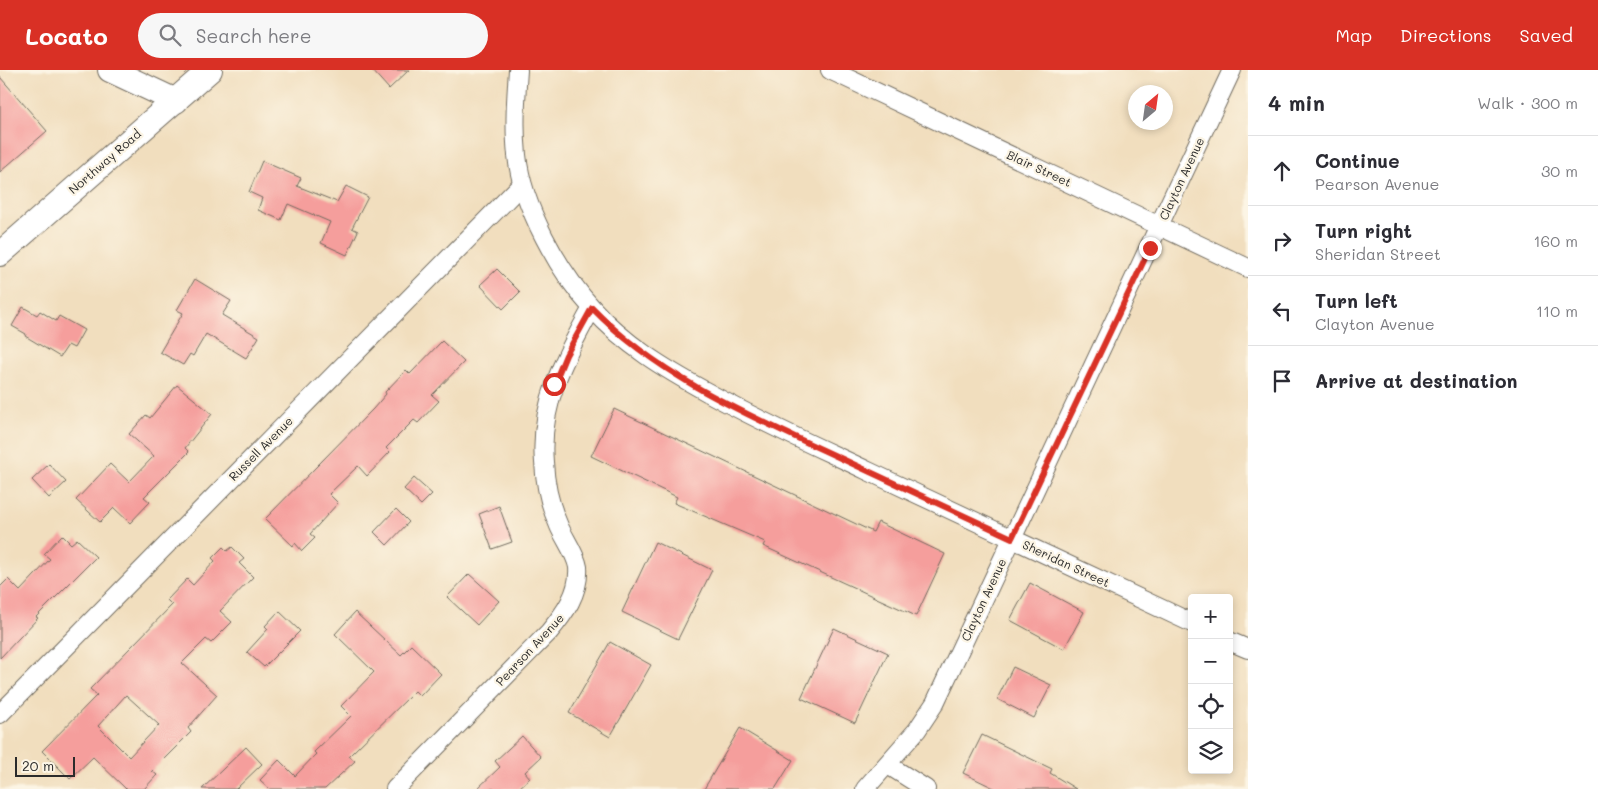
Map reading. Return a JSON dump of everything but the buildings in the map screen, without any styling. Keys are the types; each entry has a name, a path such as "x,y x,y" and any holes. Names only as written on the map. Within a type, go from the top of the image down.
{"street":[{"path":"110,70 176,101"},
{"name":"Northway Road","path":"0,254 210,70"},
{"name":"Sheridan Street","path":"518,70 517,155 522,184 554,253 574,285 608,325 661,367 736,408 1188,621"},
{"name":"Blair Street","path":"830,70 1248,268"},
{"name":"Clayton Avenue","path":"865,789 917,730 935,703 1232,70"},
{"name":"Russell Avenue","path":"0,714 522,184"},
{"name":"Pearson Avenue","path":"394,789 549,632 566,612 573,597 578,565 558,523 549,496 544,462 544,434 554,384 566,355 592,308"},
{"path":"1233,642 1248,649"},
{"path":"888,765 926,789"}],"route":[{"path":"554,384 566,355 592,308 608,325 661,367 752,417 1012,538 1150,248"}]}
